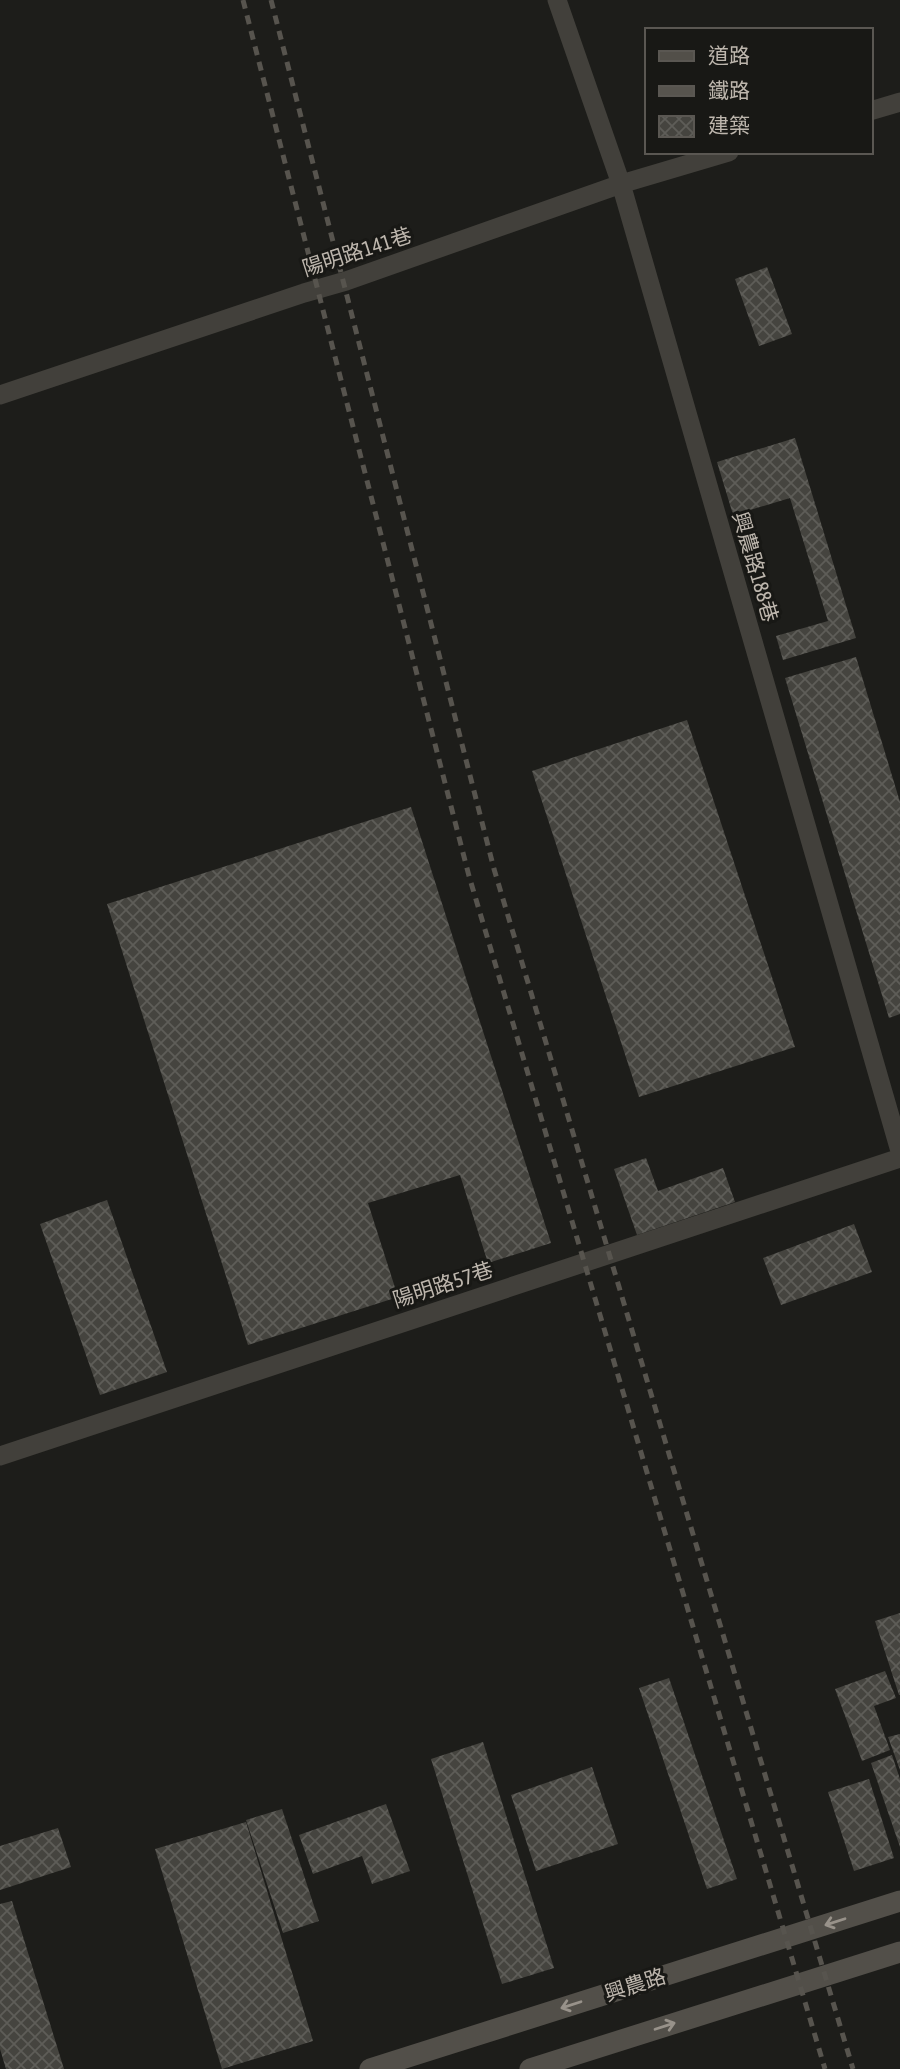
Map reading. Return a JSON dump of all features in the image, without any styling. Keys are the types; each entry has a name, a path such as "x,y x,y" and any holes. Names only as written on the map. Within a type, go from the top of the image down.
{"main road":[{"name":"興農路","path":"370,2069 900,1901"},
{"path":"530,2069 900,1952"}],"lane":[{"name":"興農路188巷","path":"557,0 621,184 900,1151"},
{"path":"872,110 900,102"},
{"name":"陽明路141巷","path":"0,395 346,281 621,184 722,154"},
{"name":"陽明路57巷","path":"0,1456 900,1158"}],"building":[{"path":"767,267 792,334 759,346 735,279"},
{"path":"795,438 856,638 783,660 776,636 828,621 790,498 750,510 762,549 745,554 717,462"},
{"path":"856,657 900,802 900,1014 889,1018 785,678"},
{"path":"687,720 795,1047 639,1097 532,771"},
{"path":"411,807 551,1243 488,1263 460,1175 368,1203 398,1297 248,1345 107,904"},
{"path":"646,1158 658,1191 723,1168 735,1202 637,1235 614,1169"},
{"path":"107,1200 167,1372 100,1395 40,1224"},
{"path":"854,1224 872,1272 781,1305 763,1258"},
{"path":"900,1613 900,1695 899,1695 875,1621"},
{"path":"885,1671 896,1698 874,1706 890,1750 862,1761 835,1689"},
{"path":"669,1678 737,1879 707,1889 639,1688"},
{"path":"900,1734 900,1770 888,1737"},
{"path":"483,1742 554,1968 502,1984 431,1759"},
{"path":"892,1755 900,1779 900,1847 871,1763"},
{"path":"592,1767 618,1844 536,1871 511,1795"},
{"path":"869,1779 894,1858 854,1871 828,1792"},
{"path":"386,1804 410,1871 372,1884 362,1856 313,1874 299,1835"},
{"path":"282,1809 319,1921 283,1933 246,1820"},
{"path":"246,1822 313,2041 222,2069 155,1849"},
{"path":"58,1828 71,1867 0,1890 0,1846"},
{"path":"12,1901 64,2069 6,2069 0,2049 0,1904"}],"railway":[{"path":"243,0 469,876 825,2069"},
{"path":"271,0 494,869 853,2069"}]}
